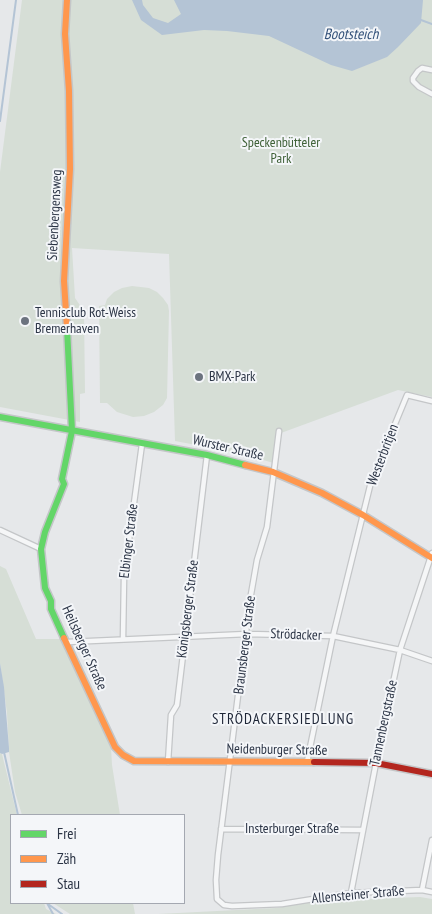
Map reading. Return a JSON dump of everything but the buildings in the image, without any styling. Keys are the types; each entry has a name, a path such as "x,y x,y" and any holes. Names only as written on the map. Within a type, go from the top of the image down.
{"street":[{"name":"Siebenbergensweg","path":"67,0 65,34 69,91 70,169 64,281 72,431"},
{"path":"432,70 422,68 418,70 413,78 413,81 419,87 432,94"},
{"name":"Westerbritjen","path":"307,762 333,636 371,482 407,395 432,401"},
{"name":"Wurster Straße","path":"0,416 207,455 273,472 322,493 432,556"},
{"name":"Heilsberger Straße","path":"72,431 62,479 64,484 45,532 41,549 42,570 45,576 45,588 51,601 51,609 68,642 115,747 123,755"},
{"name":"Braunsberger Straße","path":"224,906 217,899 216,880 221,829 257,560 267,527 279,431"},
{"name":"Elbinger Straße","path":"124,639 124,577 142,444"},
{"name":"Königsberger Straße","path":"168,762 171,715 177,705 207,455"},
{"path":"0,530 41,549"},
{"name":"Tannenbergstraße","path":"351,893 400,650 432,556"},
{"name":"Strödacker","path":"68,642 247,634 333,636 400,650 432,661"},
{"name":"Neidenburger Straße","path":"123,755 134,761 376,763 432,774"},
{"name":"Insterburger Straße","path":"221,829 363,830"},
{"path":"422,890 432,840"},
{"name":"Allensteiner Straße","path":"224,906 282,904 351,893 422,890 432,892"}],"green space":[{"name":"Speckenbütteler Park","path":"22,0 432,0 432,397 398,390 281,433 277,464 239,453 175,441 169,254 72,248 75,298 84,311 85,393 80,394 80,422 0,407 0,172"},
{"path":"132,286 149,288 157,292 168,305 169,311 167,398 163,405 154,412 144,416 133,417 117,412 107,403 100,403 99,306 105,305 107,299 114,292"},
{"path":"0,566 6,569 36,639 62,639 111,748 120,814 22,814 15,792 9,752 7,713 0,663"},
{"path":"0,753 2,754 17,814 10,814 10,904 44,904 46,909 56,914 0,914"},
{"path":"420,897 432,899 432,914 158,914 276,908 312,901"},
{"path":"55,904 133,904 135,914 70,914"}],"water":[{"name":"Bootsteich","path":"132,0 142,0 143,5 153,18 168,23 181,14 174,0 423,0 421,23 398,47 387,57 352,71 331,65 269,36 204,30 162,35 141,20"},
{"path":"0,663 9,748 9,752 2,754 0,753"}],"waterway":[{"path":"0,121 16,0"},
{"path":"421,20 432,24"},
{"path":"4,752 18,814"},
{"path":"48,904 53,914"},
{"path":"48,904 62,914"}],"traffic: fast":[{"path":"64,638 51,609 51,601 45,588 41,549 45,532 64,484 62,479 72,431 67,328"},
{"path":"0,417 207,455 245,465"}],"traffic: slow":[{"path":"67,0 65,34 69,91 70,169 64,281 67,328"},
{"path":"245,465 273,472 322,493 363,515 432,558"},
{"path":"64,638 115,747 123,755 134,761 314,762"}],"traffic: jam":[{"path":"314,762 376,763 432,774"}],"place":[{"name":"Tennisclub Rot-Weiss Bremerhaven","path":"25,321"},
{"name":"BMX-Park","path":"199,377"}],"district":[{"name":"STRÖDACKERSIEDLUNG","path":"283,720"}]}
